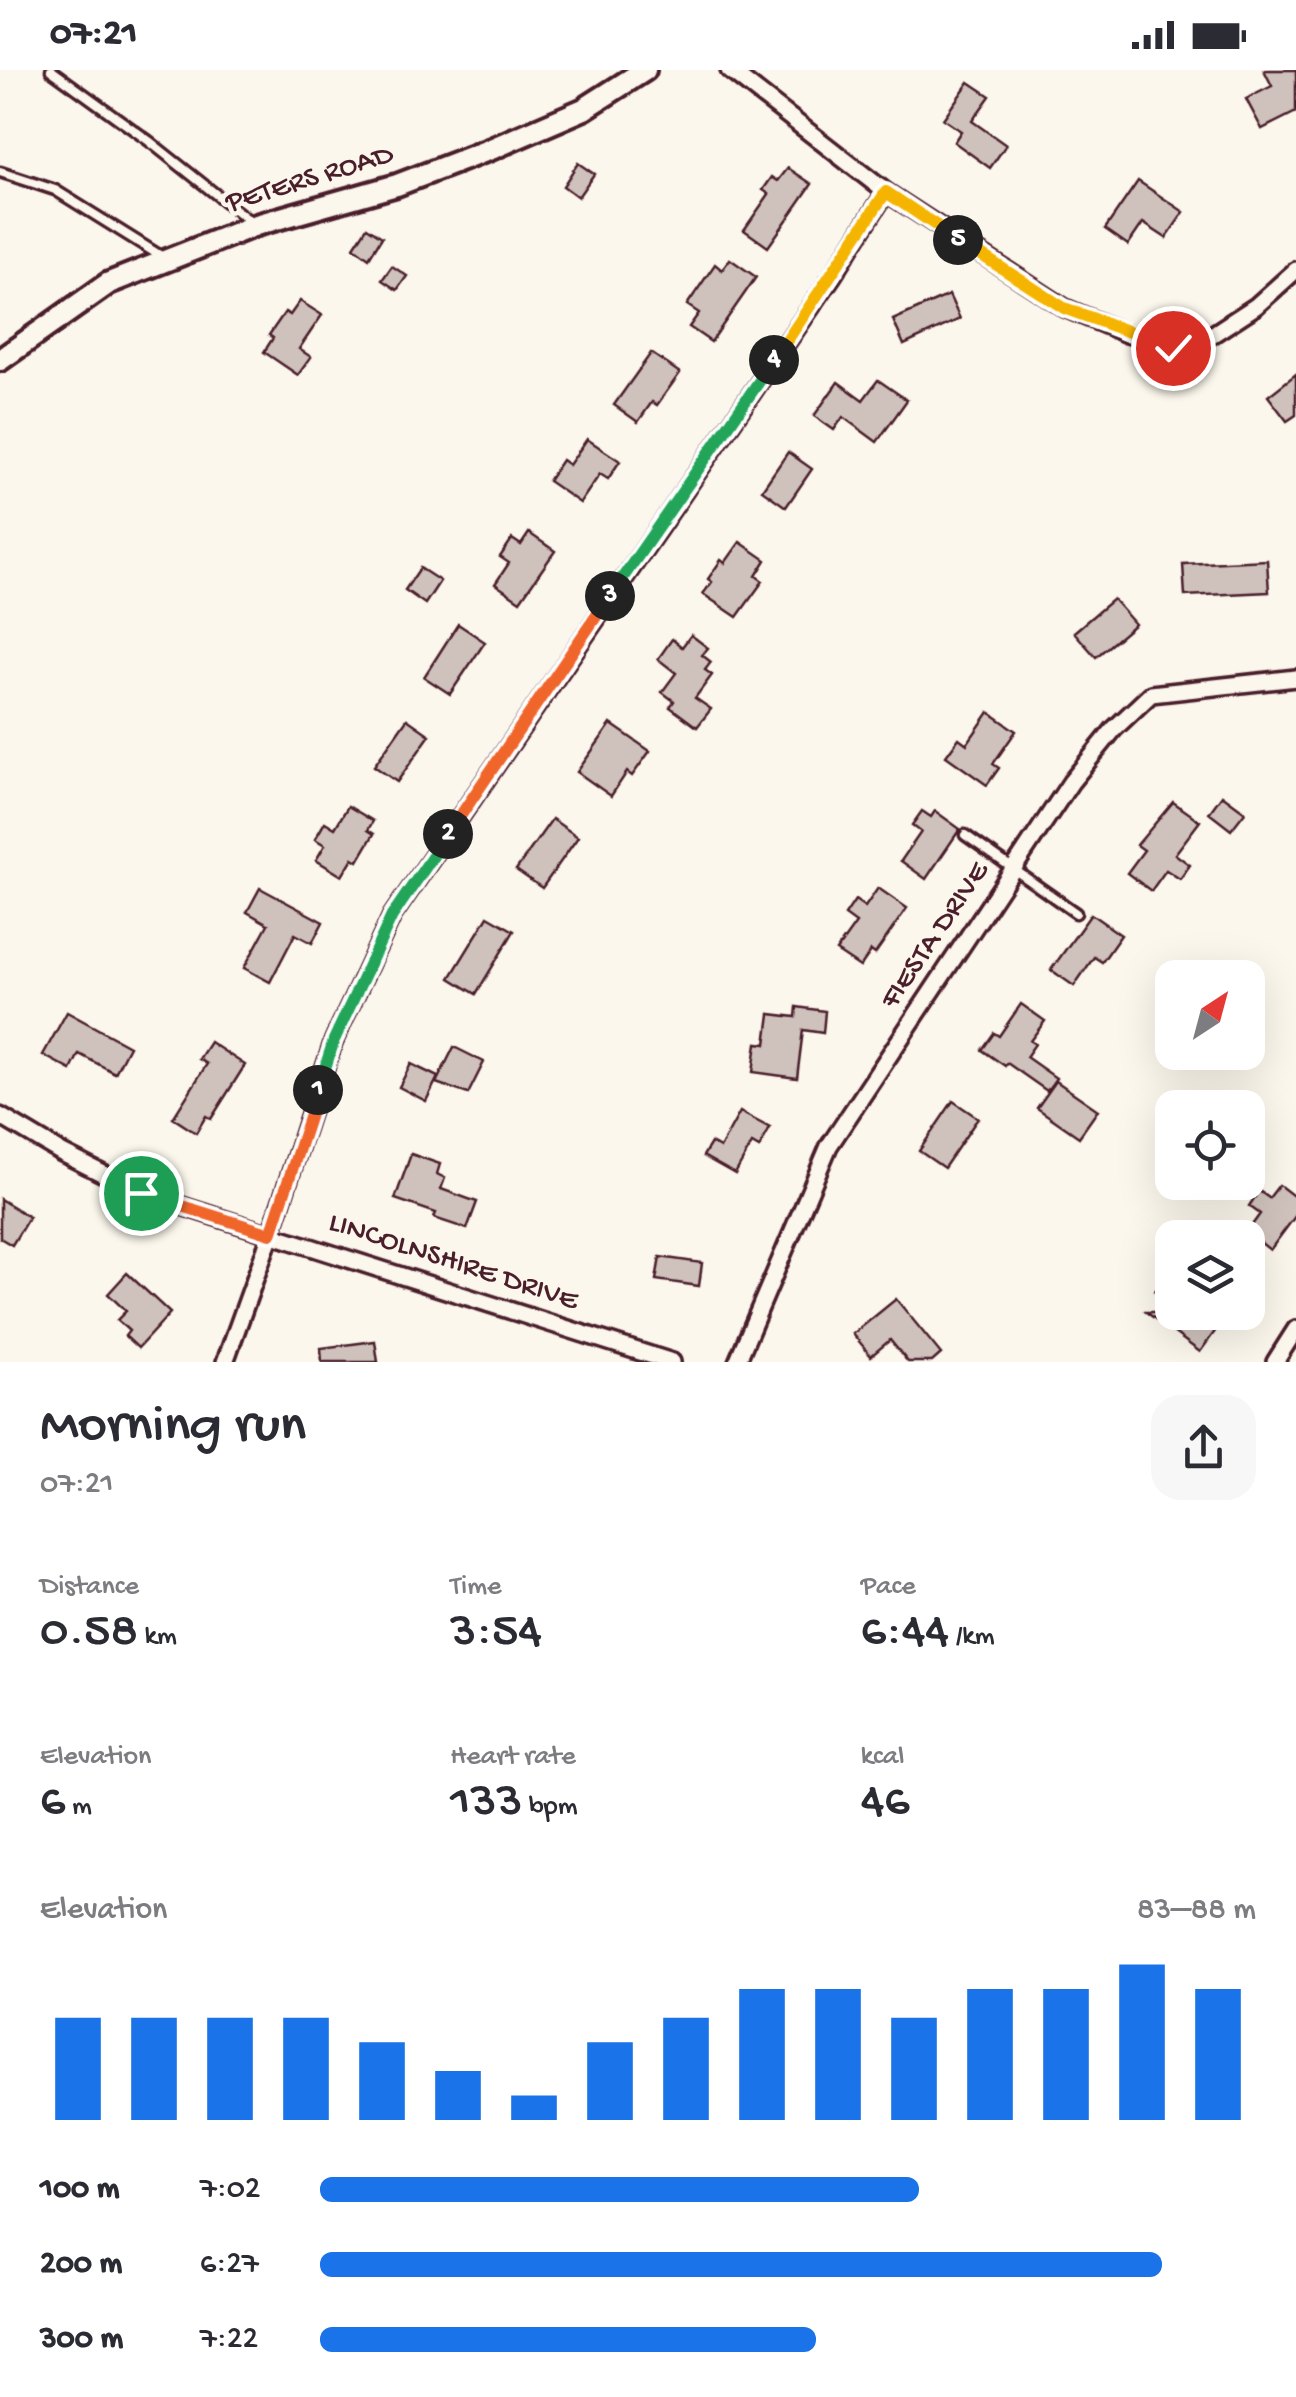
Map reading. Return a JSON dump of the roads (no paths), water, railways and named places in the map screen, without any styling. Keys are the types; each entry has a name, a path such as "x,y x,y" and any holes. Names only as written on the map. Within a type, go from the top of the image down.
{"street":[{"name":"PETERS ROAD","path":"0,360 110,283 256,225 398,185 491,149 584,109 645,70"},
{"path":"729,70 886,192 1064,308 1173,348 1210,336 1256,306 1296,270"},
{"path":"225,1362 334,1040 392,916 886,192"},
{"name":"FIESTA DRIVE","path":"737,1362 829,1146 1082,769 1114,729 1151,694 1296,678"},
{"name":"LINCOLNSHIRE DRIVE","path":"0,1116 141,1193 672,1362"},
{"path":"1275,1362 1296,1329"}],"lane":[{"path":"51,70 256,225"},
{"path":"0,172 55,190 168,260"},
{"path":"964,835 1076,913"}]}
